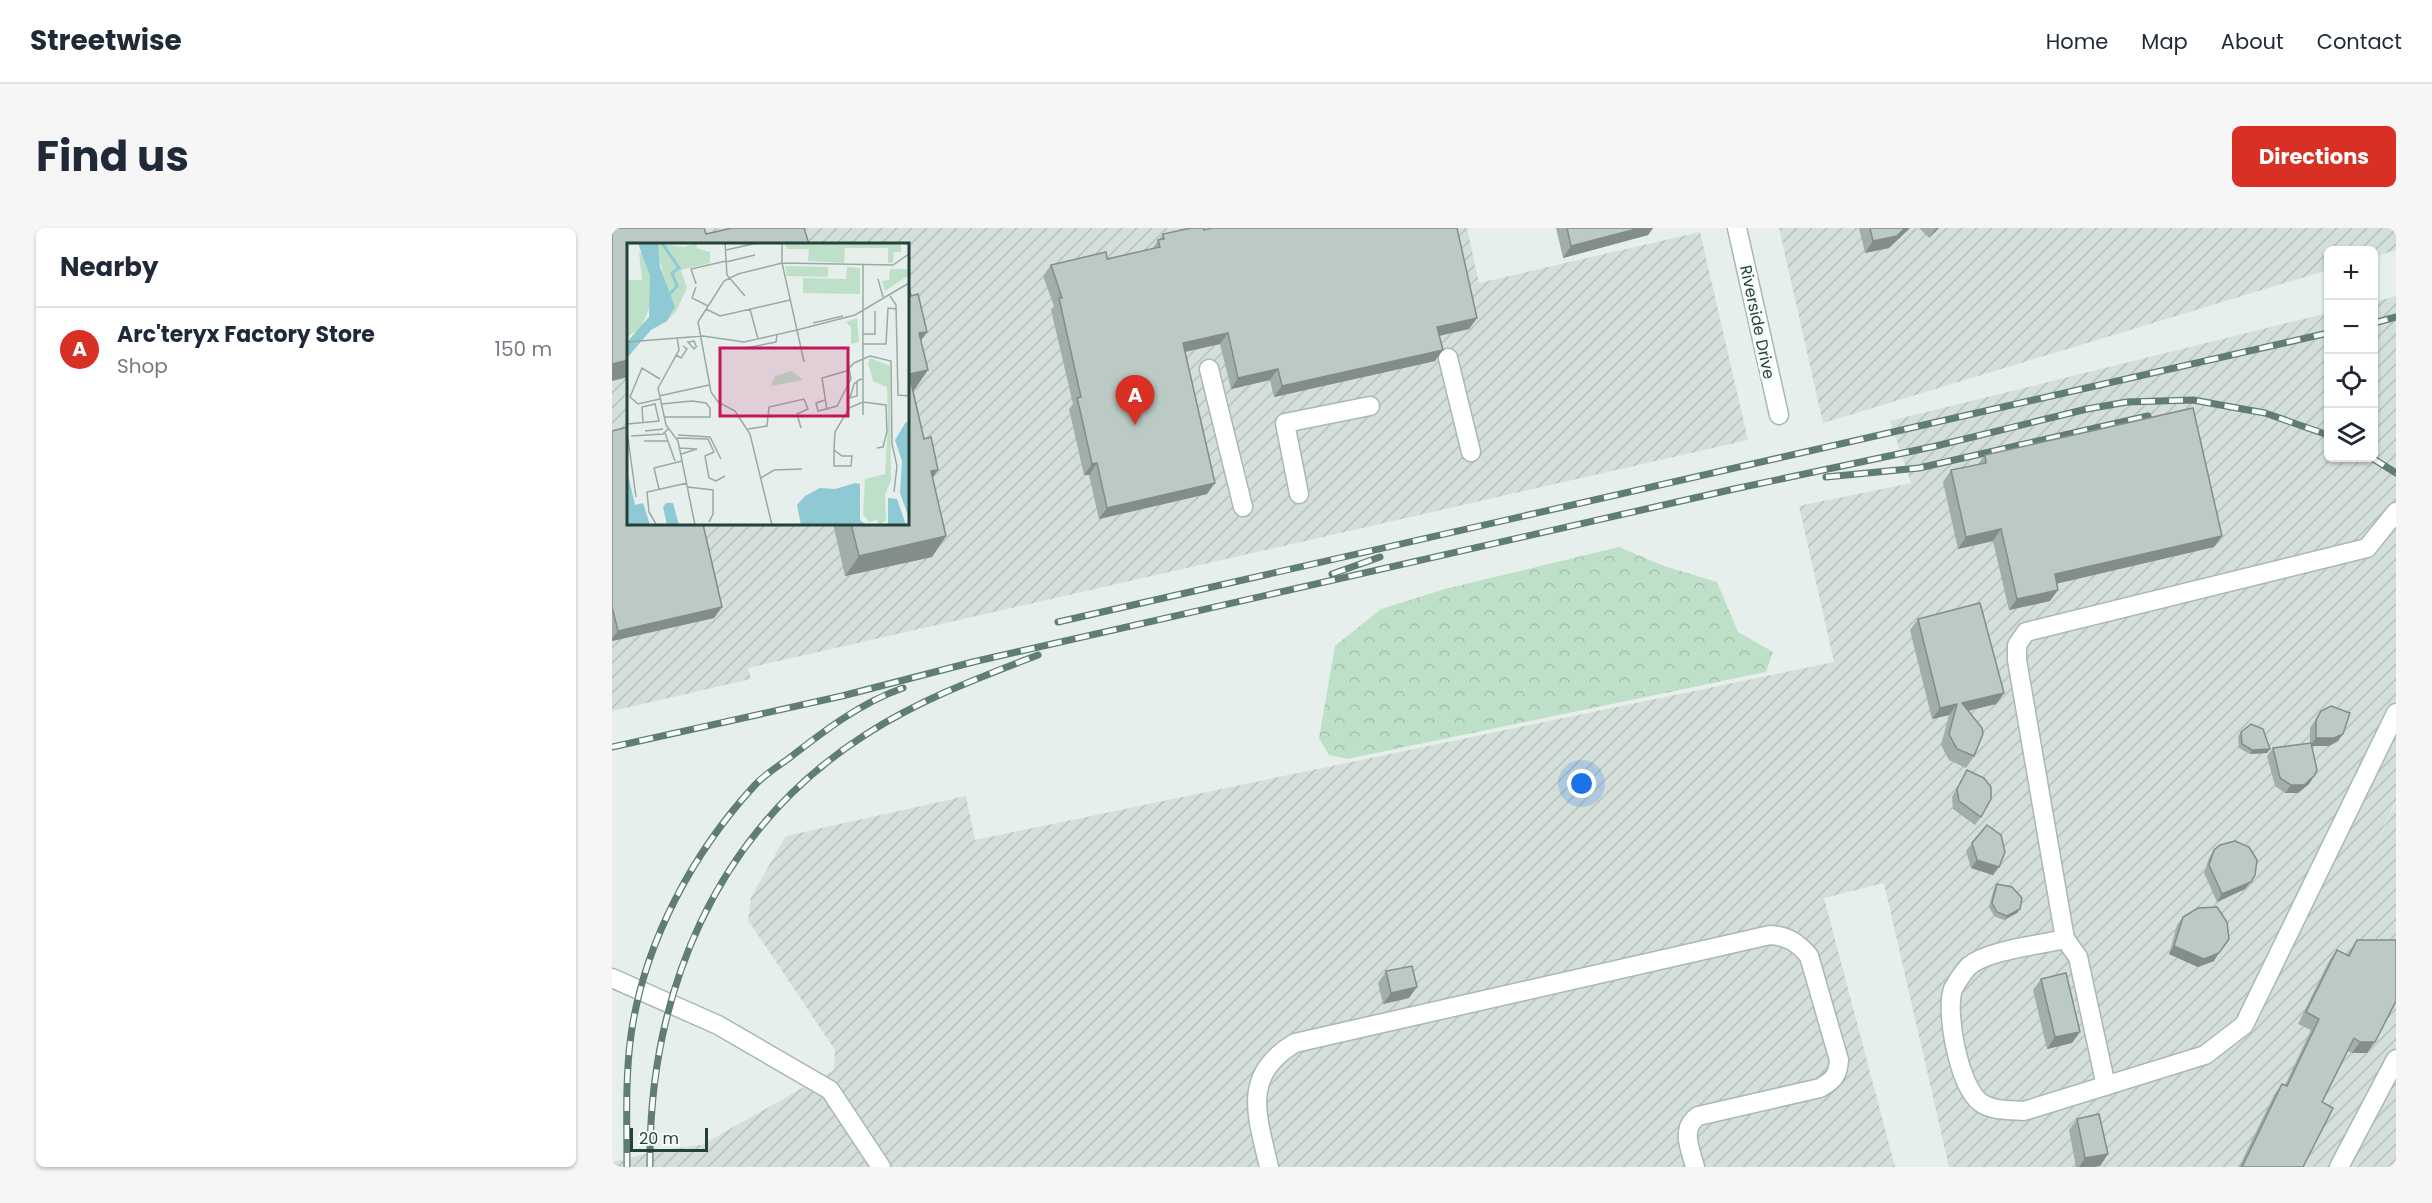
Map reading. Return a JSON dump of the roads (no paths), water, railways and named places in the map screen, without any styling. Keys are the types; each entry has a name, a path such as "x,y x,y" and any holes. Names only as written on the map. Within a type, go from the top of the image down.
{"street":[{"name":"Riverside Drive","path":"1737,228 1779,416"},
{"path":"1448,358 1471,452"},
{"path":"1209,369 1243,507"},
{"path":"1299,494 1285,423 1370,406"},
{"path":"2106,1086 2078,957 2065,939 2017,660 2017,645 2026,632 2367,548 2396,512"},
{"path":"2065,939 1988,956 1969,966 1953,989 1950,1017 1958,1055 1966,1084 1979,1102 1997,1108 2024,1111 2205,1055 2244,1025 2396,712"},
{"path":"1269,1167 1256,1100 1259,1081 1265,1068 1277,1054 1295,1043 1770,935 1782,936 1797,943 1809,956 1839,1060 1838,1071 1833,1081 1820,1088 1698,1116 1690,1122 1686,1133 1695,1167"},
{"path":"612,978 718,1025 830,1090 881,1167"},
{"path":"2339,1167 2396,1059"}],"railway":[{"path":"2378,322 2396,317"},
{"path":"1058,622 2324,334"},
{"path":"612,747 842,696 977,661 1734,489 1936,446 2087,409 2127,402 2193,400 2265,413 2324,434"},
{"path":"1826,477 1919,468 2148,416"},
{"path":"2378,462 2396,473"},
{"path":"1332,574 1380,557"},
{"path":"650,1167 653,1103 662,1040 678,980 700,922 731,869 768,819 813,774 885,722 949,690 1038,655"},
{"path":"627,1167 628,1068 631,1035 638,1001 647,967 660,933 692,869 732,811 762,778 843,719 872,701 903,688"}],"place":[{"name":"Arc'teryx Factory Store","path":"1135,425"}]}
